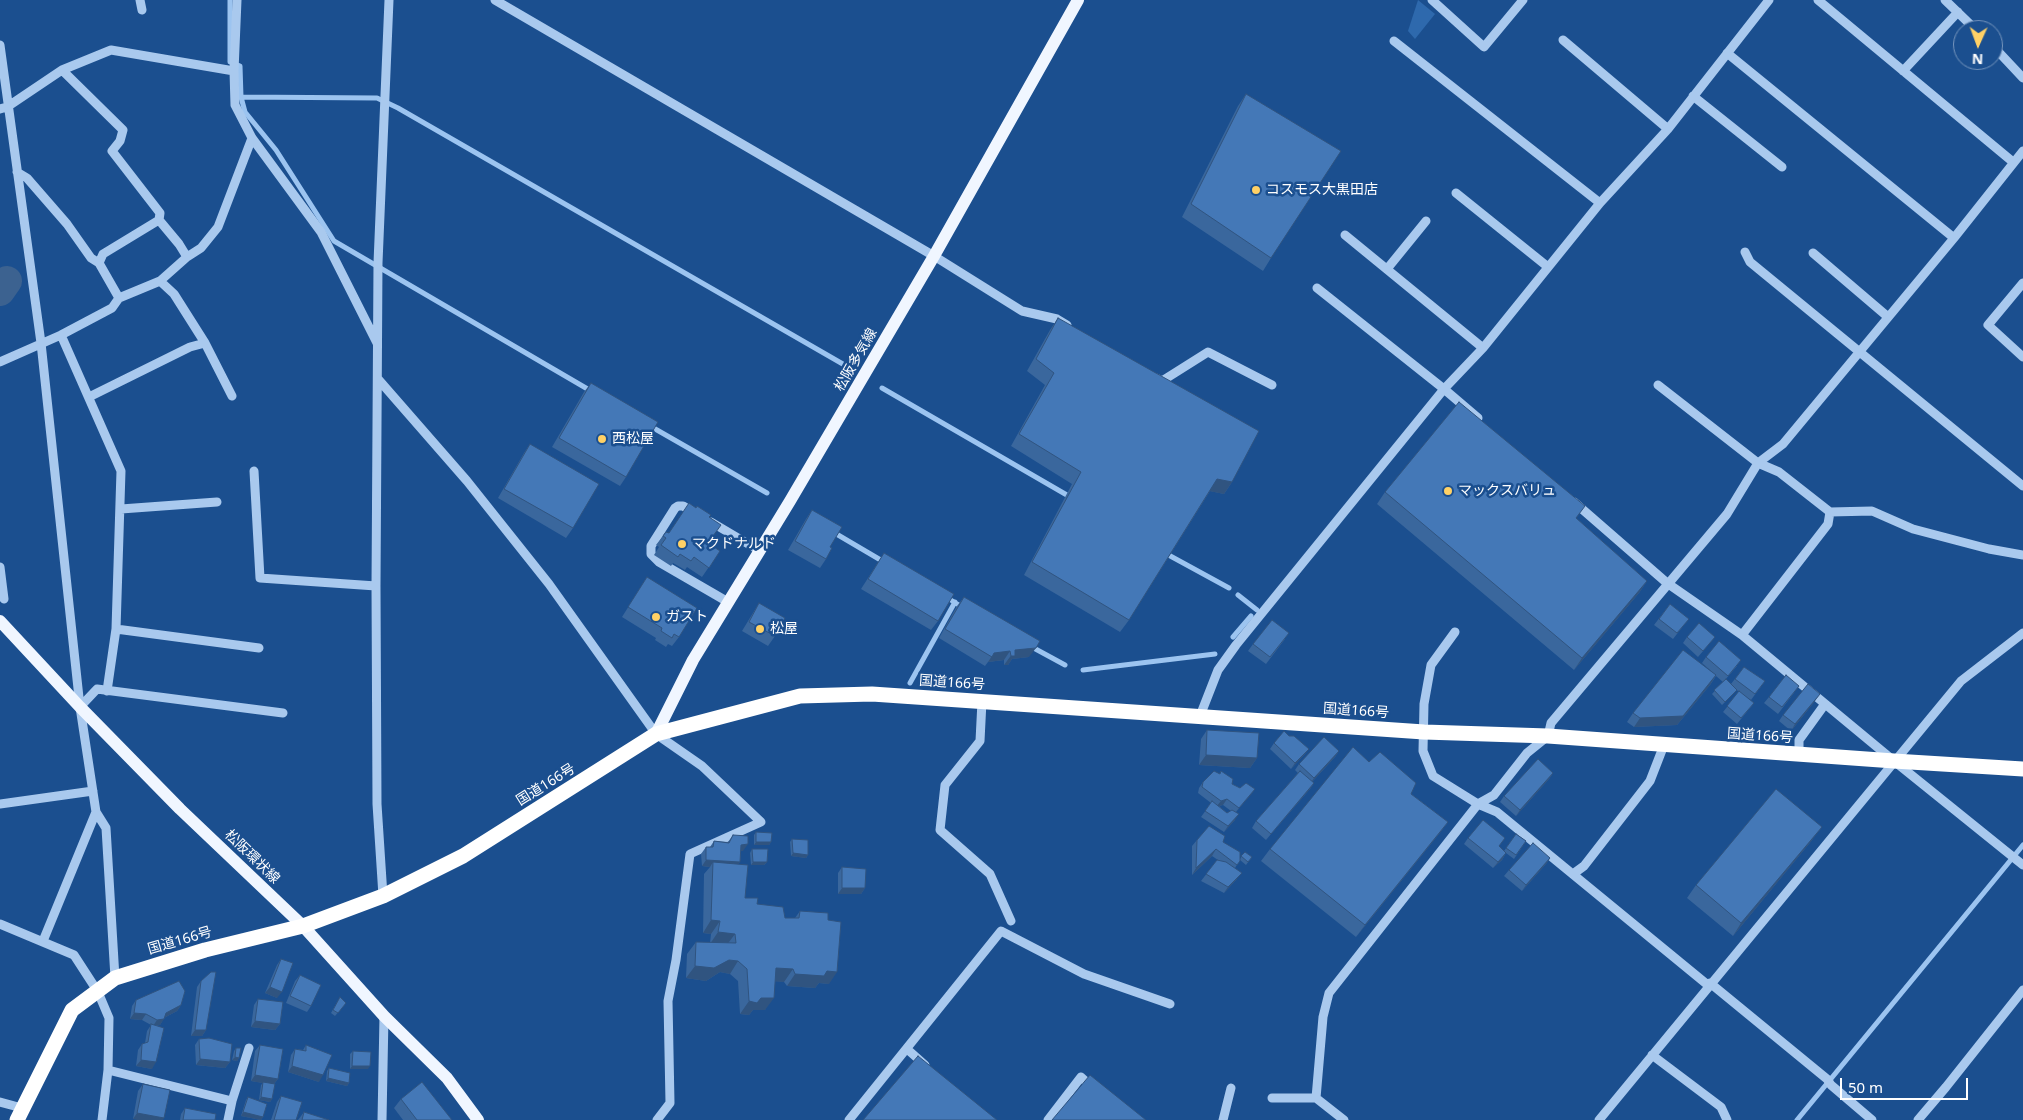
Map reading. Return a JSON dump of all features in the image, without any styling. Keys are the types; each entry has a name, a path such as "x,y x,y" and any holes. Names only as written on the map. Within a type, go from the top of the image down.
{"highway":[{"name":"国道166号","path":"20,1114 72,1010 115,978 205,950 303,926 383,896 463,856 656,734 800,696 872,694 1424,732 1548,736 1799,755 2023,769"}],"main road":[{"name":"松阪多気線","path":"656,734 693,660 760,551 934,256 1078,0"},
{"name":"松阪環状線","path":"0,621 80,707 180,809 303,926 384,1016 446,1078 478,1120"}],"street":[{"path":"140,0 142,10"},
{"path":"236,0 235,105 252,138 321,232 378,345"},
{"path":"383,896 377,804 378,263 389,0"},
{"path":"495,0 934,256 1022,311 1057,319 1073,329"},
{"path":"1432,0 1484,48 1523,0"},
{"path":"1200,716 1218,670 1236,645 1444,389 1483,348 1600,204 1668,129 1769,0"},
{"path":"1818,0 2013,162"},
{"path":"1946,0 1966,20"},
{"path":"1903,71 1958,12"},
{"path":"1563,40 1668,129"},
{"path":"1394,42 1600,204"},
{"path":"0,45 4,108 17,172 41,343 80,707 96,812 106,828 115,978"},
{"path":"4,108 62,70 111,50 234,70"},
{"path":"1727,53 1954,238"},
{"path":"2003,55 2022,73"},
{"path":"62,70 124,130 120,141 112,151 160,213 159,220 187,257"},
{"path":"1694,96 1782,167"},
{"path":"0,362 61,335 112,308 120,298 160,281 187,257 201,248 218,226 252,138"},
{"path":"1316,1098 1323,1018 1329,993 1478,804 1494,795 1528,753 1548,736 1551,723 1667,582 1727,514 1758,463 1783,444 1954,238 2023,151"},
{"path":"17,172 28,178 67,224 91,258 99,263 120,298"},
{"path":"1456,193 1548,267"},
{"path":"99,263 103,254 159,220"},
{"path":"1387,269 1426,221"},
{"path":"1345,235 1483,348"},
{"path":"1745,252 1750,262 2023,486"},
{"path":"1813,253 1888,317"},
{"path":"160,281 174,294 204,343 232,396"},
{"path":"2023,283 1988,325 2023,357"},
{"path":"1317,288 1482,421"},
{"path":"61,335 121,470 116,629 107,691"},
{"path":"89,397 190,347 204,343"},
{"path":"1146,372 1162,381 1208,352 1272,384"},
{"path":"378,379 467,481 531,562 656,734 702,766 760,822 690,854 676,960 668,1000 670,1103 657,1120"},
{"path":"1658,385 1758,463 1779,472 1830,512 1872,511 1913,529 1989,549 2023,555"},
{"path":"254,471 260,578 376,586"},
{"path":"1563,492 1667,582 1742,635 2020,863"},
{"path":"121,509 217,502"},
{"path":"728,602 653,557 650,550 651,546 675,508 683,506 760,551"},
{"path":"1742,635 1828,524 1830,512"},
{"path":"0,567 4,599"},
{"path":"116,629 258,648"},
{"path":"1455,632 1431,665 1424,704 1423,751 1434,776 1478,804 1497,812 1710,984 1872,1120"},
{"path":"1598,1120 1961,681 2023,633"},
{"path":"80,707 97,689 283,713"},
{"path":"982,701 980,741 945,785 940,830 990,874 1011,921"},
{"path":"1799,755 1799,740 1825,704"},
{"path":"1573,874 1584,866 1650,782 1664,745"},
{"path":"0,804 93,790"},
{"path":"43,941 96,812"},
{"path":"0,924 74,955 98,992 109,1018 108,1070 102,1120"},
{"path":"848,1120 1001,932 1084,974 1170,1004"},
{"path":"1918,1120 2023,990"},
{"path":"382,1120 384,1016"},
{"path":"228,1120 249,1048"},
{"path":"907,1049 929,1068"},
{"path":"1652,1055 1721,1107 1727,1120"},
{"path":"108,1070 232,1101"},
{"path":"1048,1120 1081,1078 1103,1096"},
{"path":"1223,1120 1232,1088"},
{"path":"1272,1098 1316,1098 1344,1120"},
{"path":"0,1102 20,1114"}],"shaded area":[{"path":"1418,0 1435,14 1415,39 1408,31"}],"building":[{"name":"コスモス大黒田店","path":"1246,94 1341,151 1271,258 1191,204"},
{"path":"1058,318 1259,431 1232,482 1217,479 1129,620 1032,562 1081,472 1019,434 1054,373 1036,359"},
{"name":"西松屋","path":"591,383 658,422 626,477 559,438"},
{"path":"1459,402 1585,506 1576,518 1647,581 1582,658 1385,492"},
{"path":"530,444 599,484 573,528 504,489"},
{"name":"マクドナルド","path":"689,503 711,515 709,517 721,525 708,543 720,551 709,568 694,557 691,561 680,554 678,557 661,545 666,538 663,536 666,532 669,533"},
{"path":"812,510 842,527 830,547 832,548 826,559 795,541"},
{"path":"884,553 954,594 938,621 868,579"},
{"name":"ガスト","path":"647,577 697,608 679,637 674,634 672,638 661,631 662,628 628,607"},
{"path":"964,597 1040,641 1036,648 1015,650 1015,656 1011,656 1010,651 994,653 992,657 945,629"},
{"path":"759,603 785,618 775,636 749,622"},
{"path":"1670,604 1689,619 1677,633 1659,619"},
{"path":"1272,620 1289,633 1270,657 1253,644"},
{"path":"1699,623 1715,637 1703,651 1687,637"},
{"path":"1719,641 1741,660 1728,676 1706,657"},
{"path":"1683,650 1716,675 1683,716 1640,718 1633,713"},
{"path":"1744,667 1765,681 1755,694 1735,679"},
{"path":"1786,675 1799,686 1782,707 1769,697"},
{"path":"1726,679 1737,690 1725,702 1714,690"},
{"path":"1808,684 1820,694 1795,724 1783,715"},
{"path":"1739,691 1754,703 1741,718 1727,706"},
{"path":"1207,730 1259,733 1257,758 1206,755"},
{"path":"1284,731 1289,736 1294,736 1309,749 1295,763 1274,743"},
{"path":"1324,737 1339,751 1314,778 1299,764"},
{"path":"1353,747 1369,762 1380,752 1416,783 1411,794 1448,822 1365,925 1270,849"},
{"path":"1538,759 1553,773 1520,810 1504,796"},
{"path":"1214,771 1220,774 1221,771 1233,779 1232,784 1240,788 1246,783 1255,789 1239,808 1227,799 1221,801 1202,787 1203,782"},
{"path":"1300,771 1314,783 1271,834 1256,821"},
{"path":"1776,789 1822,827 1741,923 1696,885"},
{"path":"1212,801 1227,813 1232,810 1239,814 1228,826 1205,811"},
{"path":"1483,820 1505,838 1499,846 1506,853 1498,862 1468,838"},
{"path":"1209,826 1225,836 1223,842 1240,852 1240,861 1237,865 1216,849 1196,868 1197,840"},
{"path":"756,832 772,833 771,842 756,842"},
{"path":"1516,834 1526,841 1516,855 1506,848"},
{"path":"733,835 748,836 748,844 741,845 740,862 706,860 706,847 713,847 714,841 729,843"},
{"path":"792,839 808,840 808,855 793,853"},
{"path":"1533,843 1550,858 1526,885 1509,870"},
{"path":"752,849 768,849 767,862 753,862"},
{"path":"1245,852 1252,857 1248,862 1241,856"},
{"path":"1217,860 1226,862 1242,873 1228,887 1206,874"},
{"path":"713,862 748,865 745,898 758,898 757,904 783,907 785,918 799,918 800,911 828,913 828,920 841,922 837,972 827,971 824,976 795,974 793,969 776,968 774,998 761,998 757,1003 749,1001 747,969 738,961 729,960 714,968 695,966 696,942 736,943 735,934 718,932 720,921 711,920"},
{"path":"842,867 866,869 865,888 842,888"},
{"path":"281,959 293,963 282,992 270,987"},
{"path":"211,972 216,972 206,1030 195,1030 201,981"},
{"path":"300,975 321,985 311,1006 290,996"},
{"path":"179,981 185,991 181,1005 166,1013 164,1019 157,1020 146,1014 134,1013 136,1000"},
{"path":"340,997 346,1003 338,1013 333,1010"},
{"path":"258,999 283,1002 280,1024 255,1021"},
{"path":"151,1024 164,1028 156,1062 141,1060 142,1044 148,1042"},
{"path":"209,1038 232,1044 230,1062 200,1059 199,1039"},
{"path":"260,1045 283,1049 278,1079 255,1075"},
{"path":"306,1045 332,1055 323,1075 292,1066 295,1049 306,1051"},
{"path":"236,1048 241,1048 239,1058 235,1057"},
{"path":"353,1051 371,1052 370,1066 352,1066"},
{"path":"918,1056 997,1120 863,1120"},
{"path":"329,1068 350,1073 349,1083 328,1078"},
{"path":"1090,1075 1146,1120 1052,1120"},
{"path":"263,1082 275,1084 272,1099 261,1097"},
{"path":"422,1082 452,1120 417,1120 401,1099"},
{"path":"143,1084 170,1090 164,1118 137,1113"},
{"path":"281,1096 302,1102 296,1120 274,1120"},
{"path":"248,1097 267,1104 263,1117 243,1112"},
{"path":"185,1108 216,1114 215,1120 183,1120"},
{"path":"304,1112 329,1120 302,1120"}],"waterway":[{"path":"230,0 230,62 240,66 241,97 377,98 398,108 848,367"},
{"path":"241,97 245,112 276,150 334,241 591,391"},
{"path":"0,291 7,281"},
{"path":"882,388 1072,498"},
{"path":"650,426 767,493"},
{"path":"833,532 884,562"},
{"path":"1163,552 1229,588"},
{"path":"1238,595 1257,610"},
{"path":"946,597 962,607"},
{"path":"910,683 955,602"},
{"path":"1233,637 1251,616"},
{"path":"1030,646 1065,665"},
{"path":"1083,670 1215,654"},
{"path":"1797,1120 2023,845"}],"place":[{"name":"コスモス大黒田店","path":"1256,190"},
{"name":"西松屋","path":"602,439"},
{"name":"マックスバリュ","path":"1448,491"},
{"name":"マクドナルド","path":"682,544"},
{"name":"ガスト","path":"656,617"},
{"name":"松屋","path":"760,629"}]}
